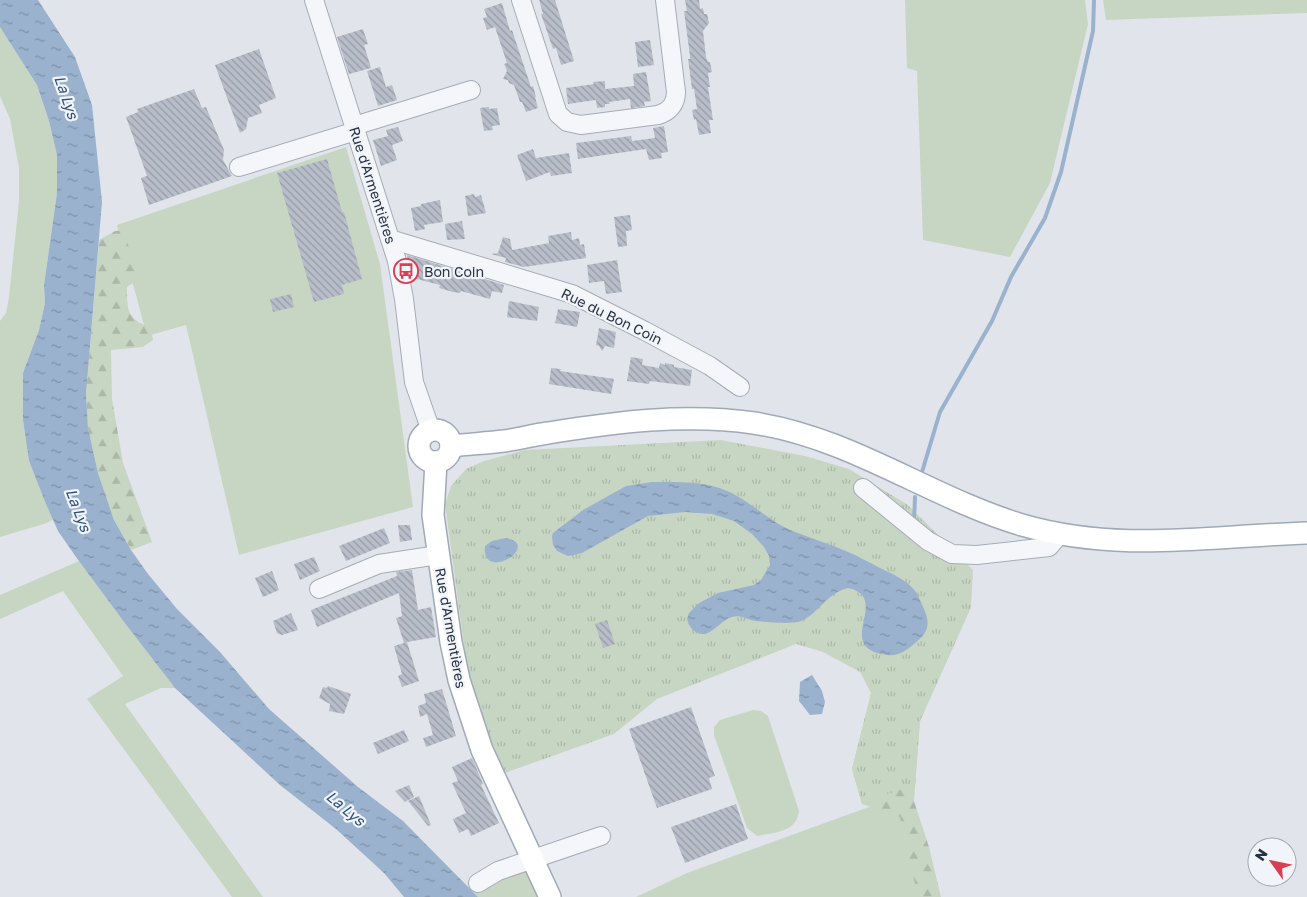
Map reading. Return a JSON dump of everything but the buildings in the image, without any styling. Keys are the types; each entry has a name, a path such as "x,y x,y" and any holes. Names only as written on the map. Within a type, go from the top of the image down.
{"main road":[{"path":"451,446 503,441 547,433 654,420 712,419 753,423 824,440 983,511 1020,524 1060,534 1096,540 1139,542 1307,533"},
{"path":"437,430 445,433 449,438 451,446 447,457 436,462 424,458 419,450 421,438 431,431 437,430"},
{"name":"Rue d'Armentières","path":"436,462 432,507 453,651 462,692 482,750 550,897"}],"street":[{"name":"Rue d'Armentières","path":"314,0 390,239 400,276 414,382 431,431"},
{"path":"521,0 558,114 567,122 581,126 658,115 671,108 676,98 676,92 665,0"},
{"path":"239,167 471,90"},
{"name":"Rue du Bon Coin","path":"390,239 578,296 710,366 740,387"},
{"path":"863,488 928,541 952,554 978,555 1049,547 1060,534"},
{"path":"319,589 338,573 379,564 438,555"},
{"path":"478,883 498,871 532,858 601,836"}],"green space":[{"path":"905,0 1085,0 1088,24 1050,183 1010,257 923,240 917,71 907,68"},
{"path":"1103,0 1307,0 1307,13 1106,20"},
{"path":"0,27 37,85 49,121 57,155 57,193 44,285 45,303 39,330 23,373 23,420 29,461 53,519 47,523 0,537 0,321 6,313 9,297 19,201 19,168 10,119 0,96"},
{"path":"346,147 380,264 413,507 239,555 186,325 147,336 117,225"},
{"path":"124,230 138,280 127,287 128,308 137,321 151,327 153,340 143,347 111,350 112,399 123,463 152,542 131,550 114,520 98,473 88,428 86,394 99,240 115,231"},
{"path":"721,440 805,456 849,469 908,505 973,570 971,607 920,721 915,784 862,804 852,769 871,693 860,672 823,652 796,644 657,699 614,734 502,774 467,668 445,504 451,486 466,469 484,461 525,450"},
{"path":"79,561 175,688 161,688 125,704 263,897 232,897 87,699 123,676 63,591 0,619 0,595"},
{"path":"971,607 920,721 914,801 929,847 941,897 918,897 900,817 862,804 852,769 871,694"},
{"path":"753,710 761,711 768,716 799,811 794,824 789,828 757,836 747,828 714,735 714,727 720,720"},
{"path":"902,795 925,897 636,897 687,873"},
{"path":"528,865 543,897 478,897 473,891 502,875"}],"water":[{"name":"La Lys","path":"0,0 38,0 75,57 92,105 102,202 86,394 88,428 98,473 114,520 131,550 148,574 177,609 220,652 269,709 358,787 403,821 478,897 404,897 384,873 336,829 280,785 175,688 58,531 29,461 23,420 23,373 39,330 45,303 44,285 57,193 57,155 49,121 37,85 0,27"},
{"path":"652,482 692,483 726,490 788,529 852,554 899,577 912,587 918,596 928,624 925,632 919,640 898,654 887,655 871,651 864,643 862,633 865,602 860,593 848,588 834,594 814,613 801,621 776,623 735,616 724,621 706,634 696,632 690,627 687,619 689,613 699,603 718,593 754,585 761,580 770,565 769,556 764,547 752,534 734,521 712,514 685,512 648,516 582,553 568,556 557,551 553,545 553,533 583,510 626,486"},
{"path":"506,538 516,542 518,548 515,554 500,562 492,562 486,557 485,546 492,541"},
{"path":"812,675 822,691 825,702 822,714 810,715 799,701 800,682"}],"waterway":[{"path":"922,472 940,412 992,321 1011,277 1045,218 1061,172 1093,31 1094,0"},
{"path":"914,522 915,497"}],"place":[{"name":"Bon Coin","path":"406,271"}]}
